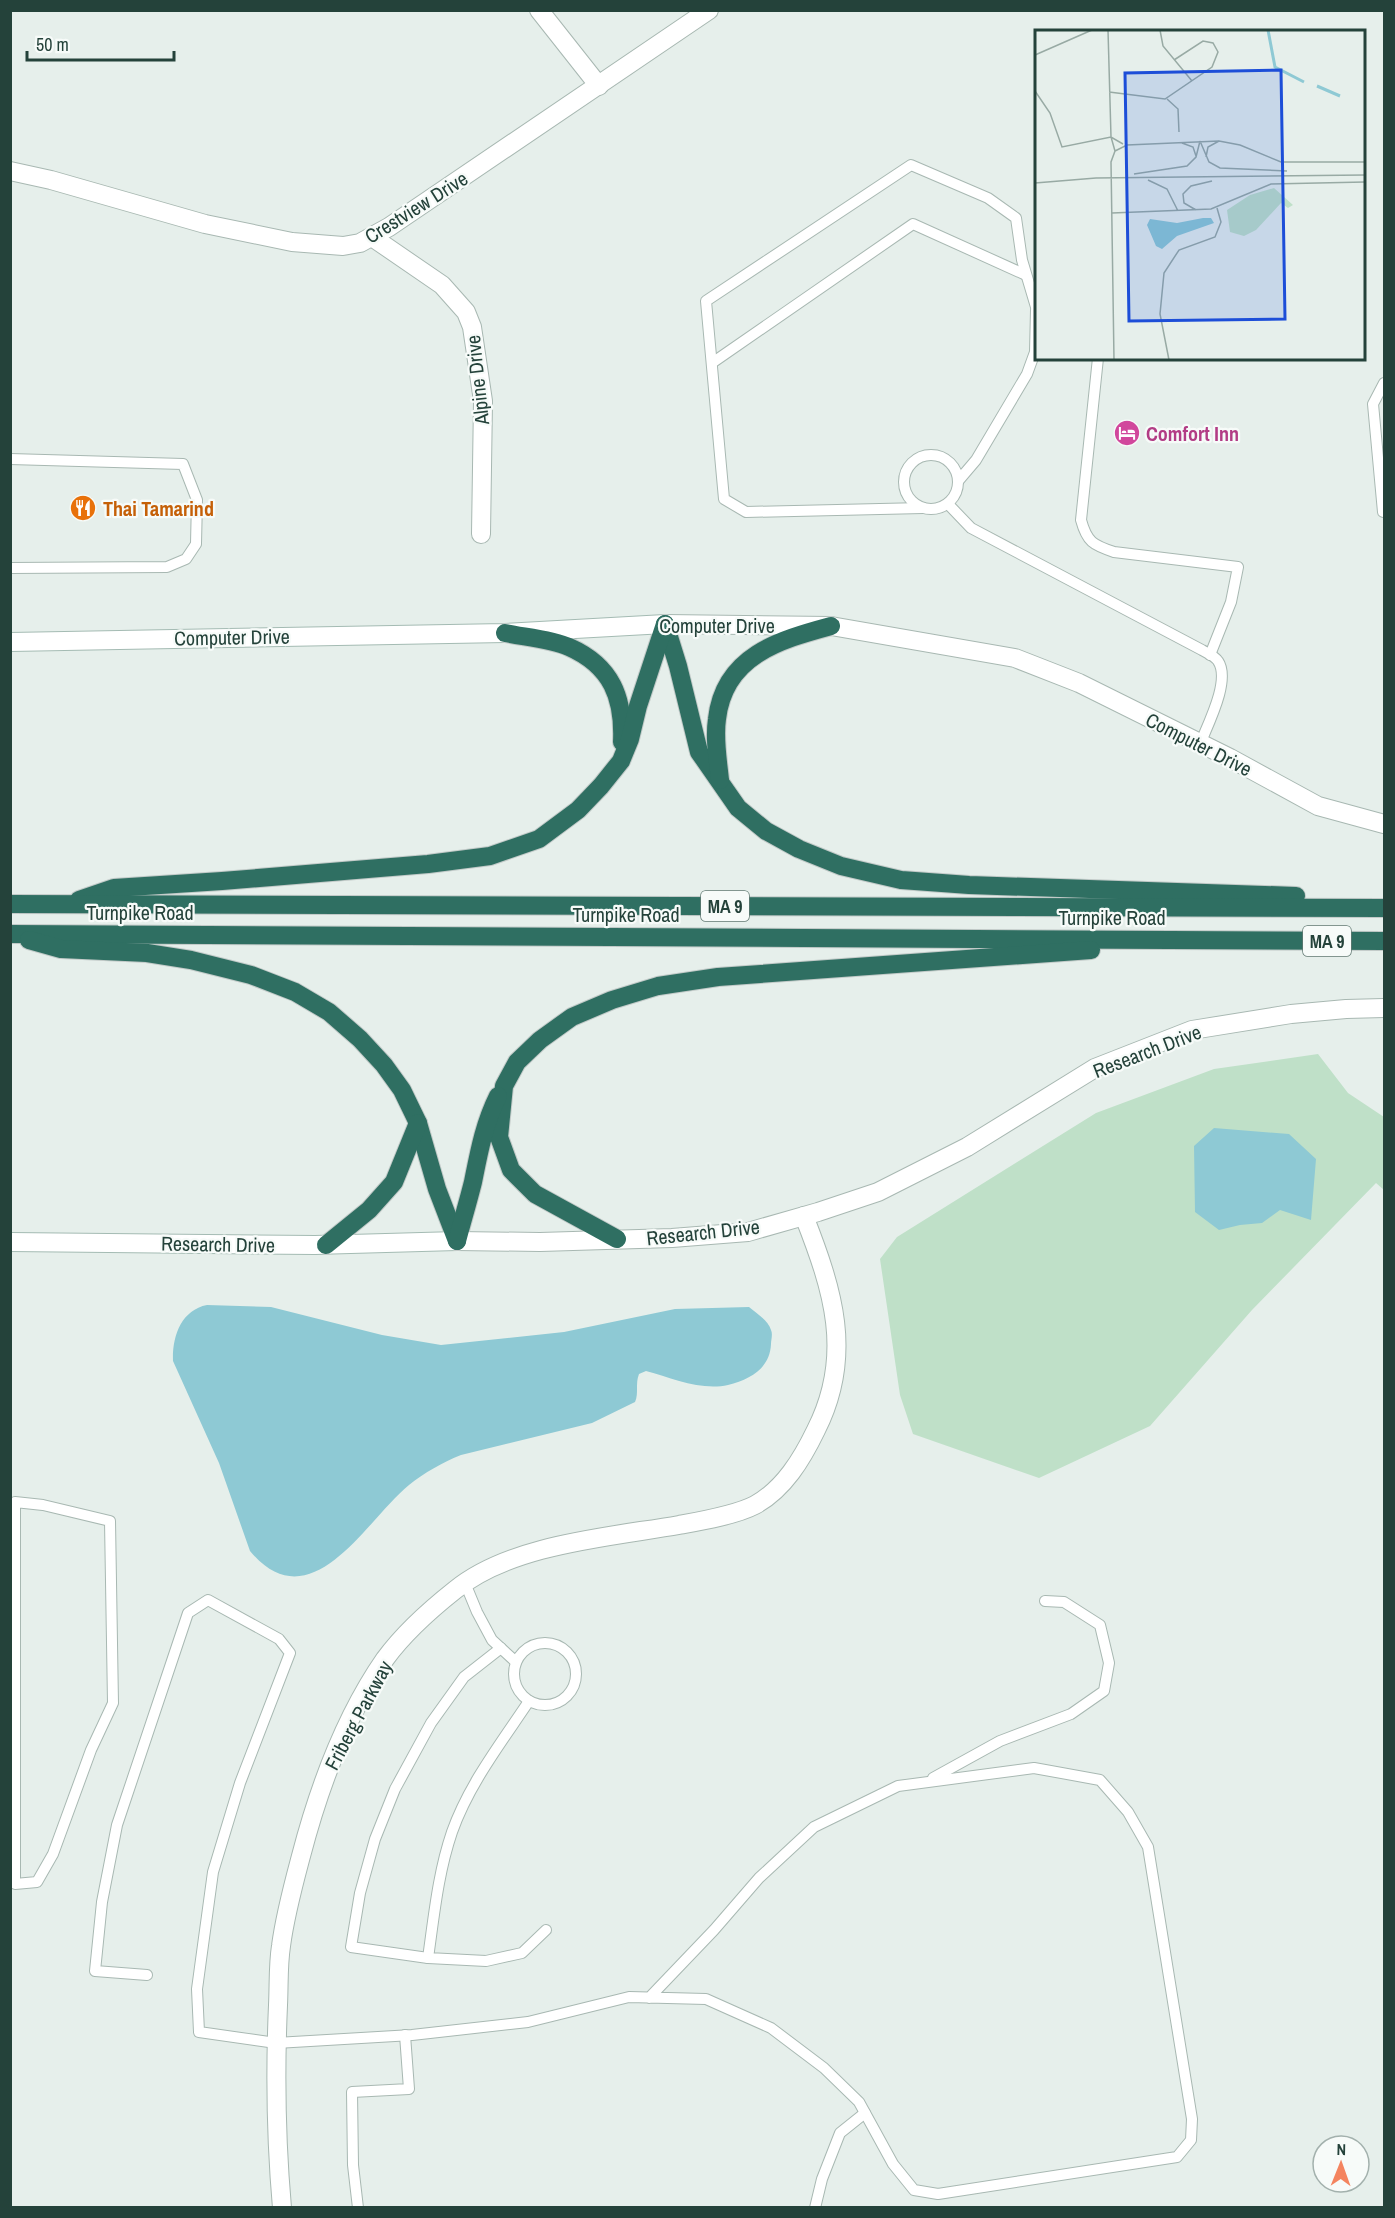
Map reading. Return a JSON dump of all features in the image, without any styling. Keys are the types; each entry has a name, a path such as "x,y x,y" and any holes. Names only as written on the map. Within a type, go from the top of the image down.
{"highway":[{"path":"66,904 114,888 428,864 490,856 539,839 578,810 621,761 630,739 638,706 665,624"},
{"path":"665,624 678,666 699,753 738,808 766,831 799,849 841,866 901,880 969,885 1384,900"},
{"path":"720,782 716,721 719,704 733,676 759,651 784,640 831,626"},
{"path":"505,633 568,646 604,669 622,710 621,761"},
{"name":"Turnpike Road","path":"10,904 1384,908"},
{"path":"10,934 62,949 147,953 191,960 251,975 295,992 329,1012 360,1039 384,1065 397,1084 418,1123 436,1189 457,1241"},
{"name":"Turnpike Road","path":"10,934 1384,941"},
{"path":"457,1241 473,1183 480,1143 490,1112 517,1062 540,1040 572,1017 612,1000 658,986 718,977 1013,955 1270,940"},
{"path":"504,1086 499,1137 512,1170 535,1194 617,1239"},
{"path":"326,1245 369,1210 394,1182 418,1123"}],"street":[{"path":"539,10 599,86"},
{"name":"Crestview Drive","path":"10,171 51,180 195,222 291,242 343,246 360,243 599,86 709,10"},
{"name":"Alpine Drive","path":"372,237 442,285 466,312 472,327 483,401 481,534"},
{"name":"Computer Drive","path":"10,642 505,633 665,624 831,626 1015,658 1079,683 1318,806 1384,824"},
{"path":"10,636 57,640"},
{"name":"Research Drive","path":"10,1242 326,1245 672,1238 748,1232 878,1192 968,1147 1095,1068 1192,1030 1235,1022 1346,1009 1384,1008"},
{"name":"Friberg Parkway","path":"282,2208 278,2156 276,2043 280,1949 288,1905 318,1795 337,1747 386,1658 423,1618 458,1587 497,1565 541,1549 706,1520 754,1505 784,1482 803,1457 821,1420 834,1386 837,1347 834,1311 823,1264 804,1216"},
{"path":"10,1231 73,1242"}],"lane":[{"path":"1035,306 1022,260 1016,218 988,198 911,165 706,301 724,499 746,512 936,509 948,504 956,494 959,480 976,460 1027,374 1035,352"},
{"path":"712,363 913,224 1026,275"},
{"path":"1098,360 1082,520 1085,534 1095,545 1114,552 1238,567 1232,602 1210,655"},
{"path":"1383,512 1373,404 1384,383"},
{"path":"922,508 911,501 904,489 904,476 910,464 920,456 933,454 946,458 955,468 959,480"},
{"path":"10,459 183,464 197,500 196,544 186,559 166,567 10,568"},
{"path":"948,504 971,528 1218,660 1223,675 1217,700 1200,744"},
{"path":"15,1502 43,1504 110,1521 113,1703 91,1749 53,1854 37,1882 15,1884 12,1525 15,1502"},
{"path":"465,1583 492,1640 516,1662"},
{"path":"147,1975 95,1971 102,1902 117,1825 188,1613 208,1600 279,1639 290,1653 240,1783 213,1872 197,1989 199,2032 276,2043 405,2036 528,2022 629,1997 649,1998 706,2000 771,2028 824,2068 859,2102 893,2164 914,2190 938,2194 1177,2157 1191,2140 1192,2119 1148,1846 1128,1812 1100,1780 1034,1768 898,1786 814,1827 759,1878 714,1930 649,1998"},
{"path":"927,1781 1000,1741 1071,1714 1104,1691 1109,1663 1100,1625 1064,1602 1045,1601"},
{"path":"539,1644 554,1644 567,1652 575,1665 576,1680 570,1694 558,1703 543,1706 529,1701 518,1690 514,1676 516,1662 525,1650 539,1644"},
{"path":"501,1648 465,1677 431,1723 394,1789 375,1839 360,1893 351,1947 428,1958 486,1961 522,1953 546,1930"},
{"path":"428,1958 437,1893 452,1832 478,1777 529,1701"},
{"path":"358,2208 353,2165 352,2092 409,2089 405,2036"},
{"path":"815,2208 822,2179 840,2133 865,2113"}],"green space":[{"path":"1318,1054 1348,1093 1384,1117 1384,1190 1376,1183 1252,1310 1150,1426 1039,1478 913,1434 900,1395 880,1259 897,1237 1096,1113 1214,1069"}],"water":[{"path":"1214,1128 1289,1134 1316,1159 1311,1220 1280,1210 1262,1223 1219,1230 1195,1212 1194,1146"},
{"path":"207,1305 271,1307 382,1335 441,1345 564,1332 675,1309 749,1307 767,1323 772,1335 770,1352 763,1366 751,1376 736,1382 718,1386 697,1385 646,1371 639,1374 635,1402 592,1423 461,1455 447,1461 409,1485 356,1541 336,1558 316,1571 295,1576 273,1571 250,1551 219,1463 173,1361 174,1343 180,1326 191,1312"}],"place":[{"name":"Comfort Inn","path":"1127,433"},
{"name":"Thai Tamarind","path":"83,508"}]}
